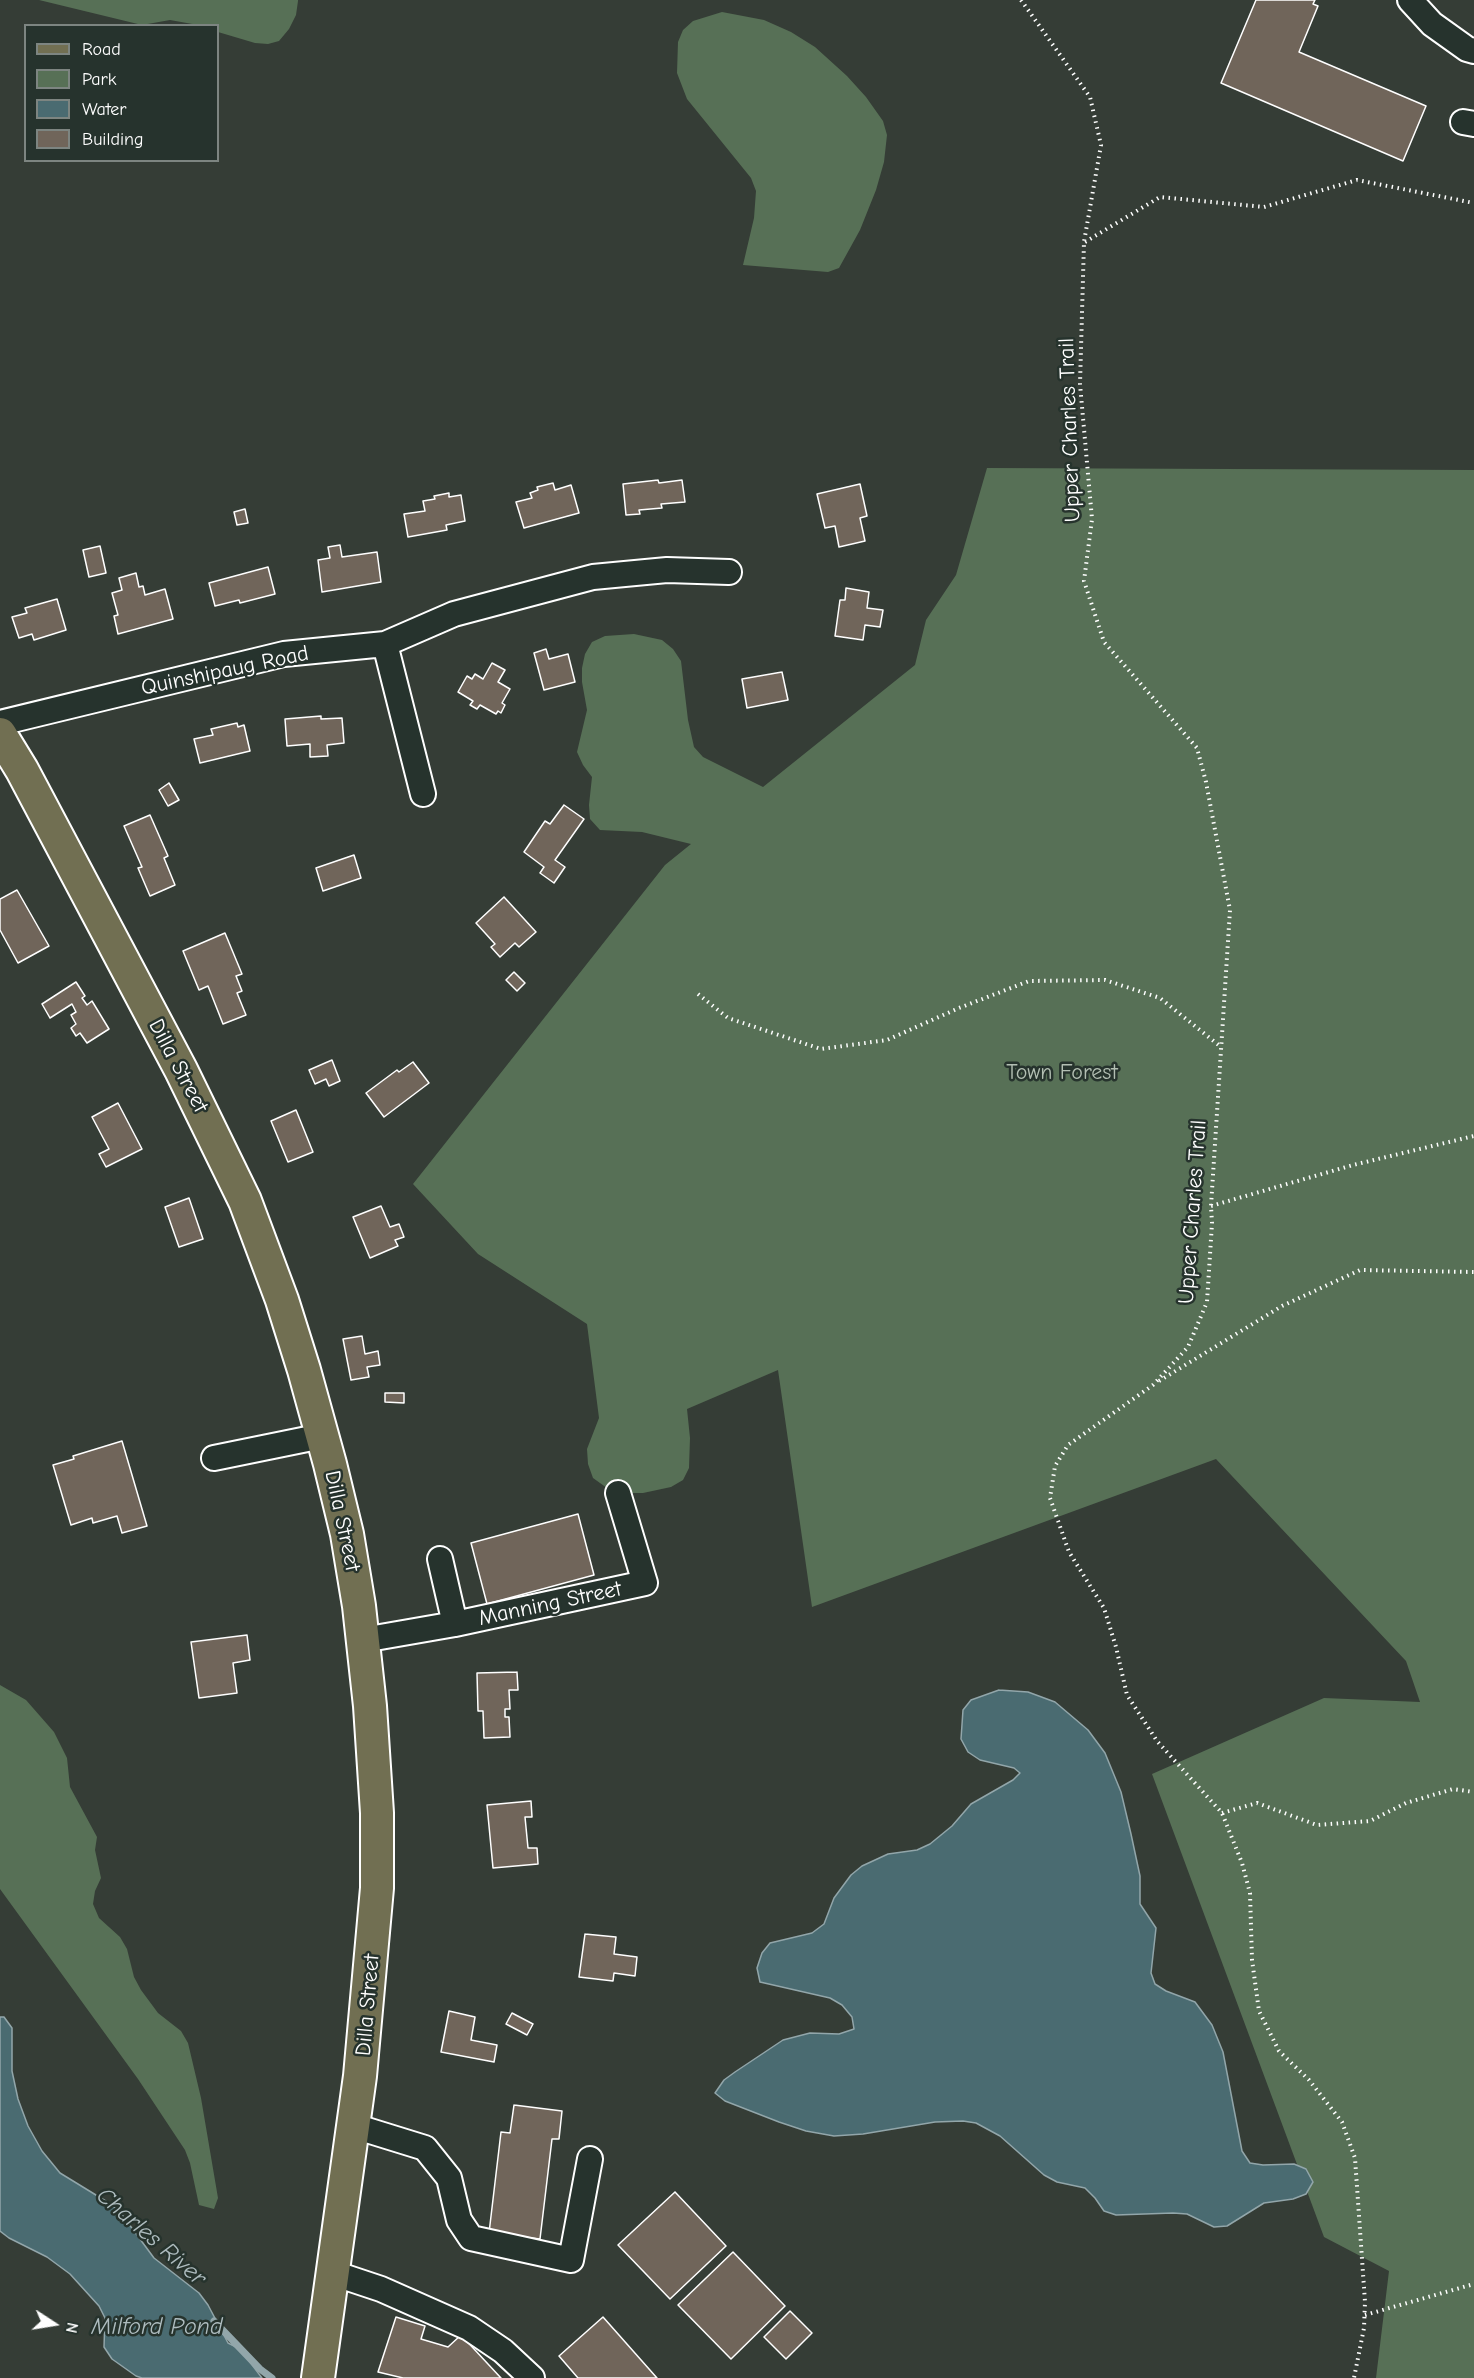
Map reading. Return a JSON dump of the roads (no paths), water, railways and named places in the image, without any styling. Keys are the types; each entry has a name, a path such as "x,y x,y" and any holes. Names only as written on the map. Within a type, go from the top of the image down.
{"main road":[{"name":"Dilla Street","path":"0,734 26,778 181,1071 245,1201 282,1300 322,1436 346,1534 363,1640 375,1777 377,1888 368,2004 354,2126 318,2378"}],"street":[{"path":"1410,0 1432,24 1467,49 1474,51"},
{"name":"Quinshipaug Road","path":"0,723 284,654 385,644 454,614 593,578 667,570 729,572"},
{"path":"385,644 423,794"},
{"path":"214,1458 322,1436"},
{"name":"Manning Street","path":"363,1640 455,1624 645,1583 618,1493"},
{"path":"440,1559 455,1624"},
{"path":"354,2126 425,2148 449,2178 459,2220 471,2238 571,2260 590,2159"},
{"path":"333,2274 381,2289 469,2328 503,2351 532,2378"}],"water":[{"path":"999,1690 1028,1692 1055,1702 1088,1730 1105,1753 1121,1792 1131,1834 1140,1876 1140,1904 1156,1928 1151,1973 1155,1984 1166,1991 1195,2002 1212,2025 1223,2052 1242,2151 1250,2163 1294,2164 1306,2169 1313,2182 1306,2194 1293,2199 1264,2203 1227,2226 1214,2227 1187,2214 1116,2215 1104,2211 1085,2188 1057,2182 1044,2175 1000,2136 976,2123 935,2122 863,2134 834,2136 806,2131 779,2122 725,2101 715,2093 724,2080 783,2040 810,2033 839,2034 854,2029 852,2017 842,2005 830,1998 760,1982 757,1968 762,1953 770,1943 812,1933 824,1924 834,1898 851,1875 862,1866 888,1854 917,1850 930,1844 952,1826 971,1804 1013,1780 1020,1773 1014,1768 980,1760 968,1752 961,1739 963,1710 971,1700"},
{"name":"Milford Pond","path":"0,2017 4,2017 12,2028 12,2071 18,2099 28,2126 42,2151 60,2173 120,2212 154,2258 199,2293 228,2343 240,2349 262,2378 142,2378 136,2376 112,2359 104,2347 105,2318 99,2306 70,2274 47,2257 0,2231"}],"waterway":[{"name":"Charles River","path":"214,2321 260,2369 272,2378"}],"park label":[{"name":"Town Forest","path":"1062,1073"}]}
